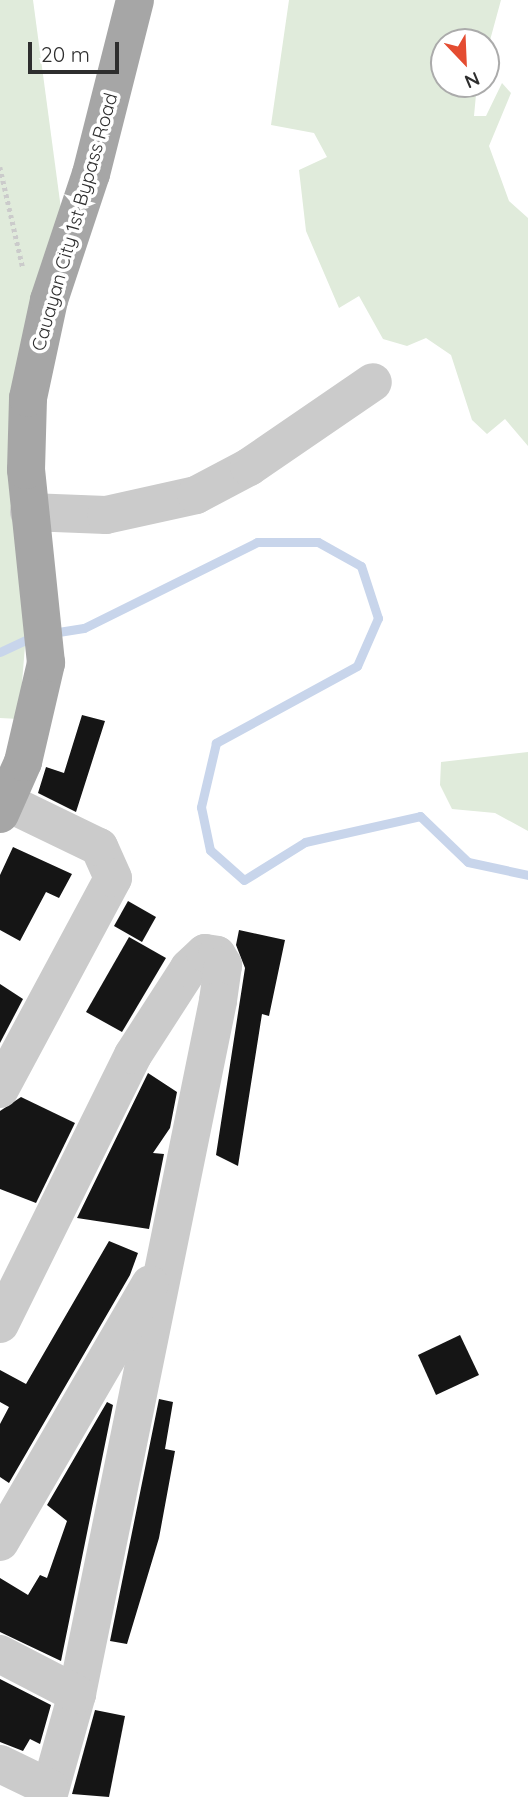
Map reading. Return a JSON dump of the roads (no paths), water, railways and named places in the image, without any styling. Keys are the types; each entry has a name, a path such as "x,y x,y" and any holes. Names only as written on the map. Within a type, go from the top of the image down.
{"main road":[{"name":"Cauayan City 1st Bypass Road","path":"3,808 29,739 46,663 29,512 28,398 49,300 91,174 135,0"}],"street":[{"path":"29,512 106,515 196,495 249,467 373,382"},
{"path":"0,1089 113,878 99,846 3,808"},
{"path":"0,1324 133,1055 189,968 212,952 223,965 220,989 160,1272 77,1694 49,1792 0,1765"},
{"path":"0,1542 126,1319 160,1272"},
{"path":"0,1654 77,1694"}],"waterway":[{"path":"52,633 84,628 257,542 318,542 361,566 378,618 357,666 216,743 201,807 210,850 244,880 305,842 420,816 468,862 528,875"},
{"path":"0,652 34,636"}]}
